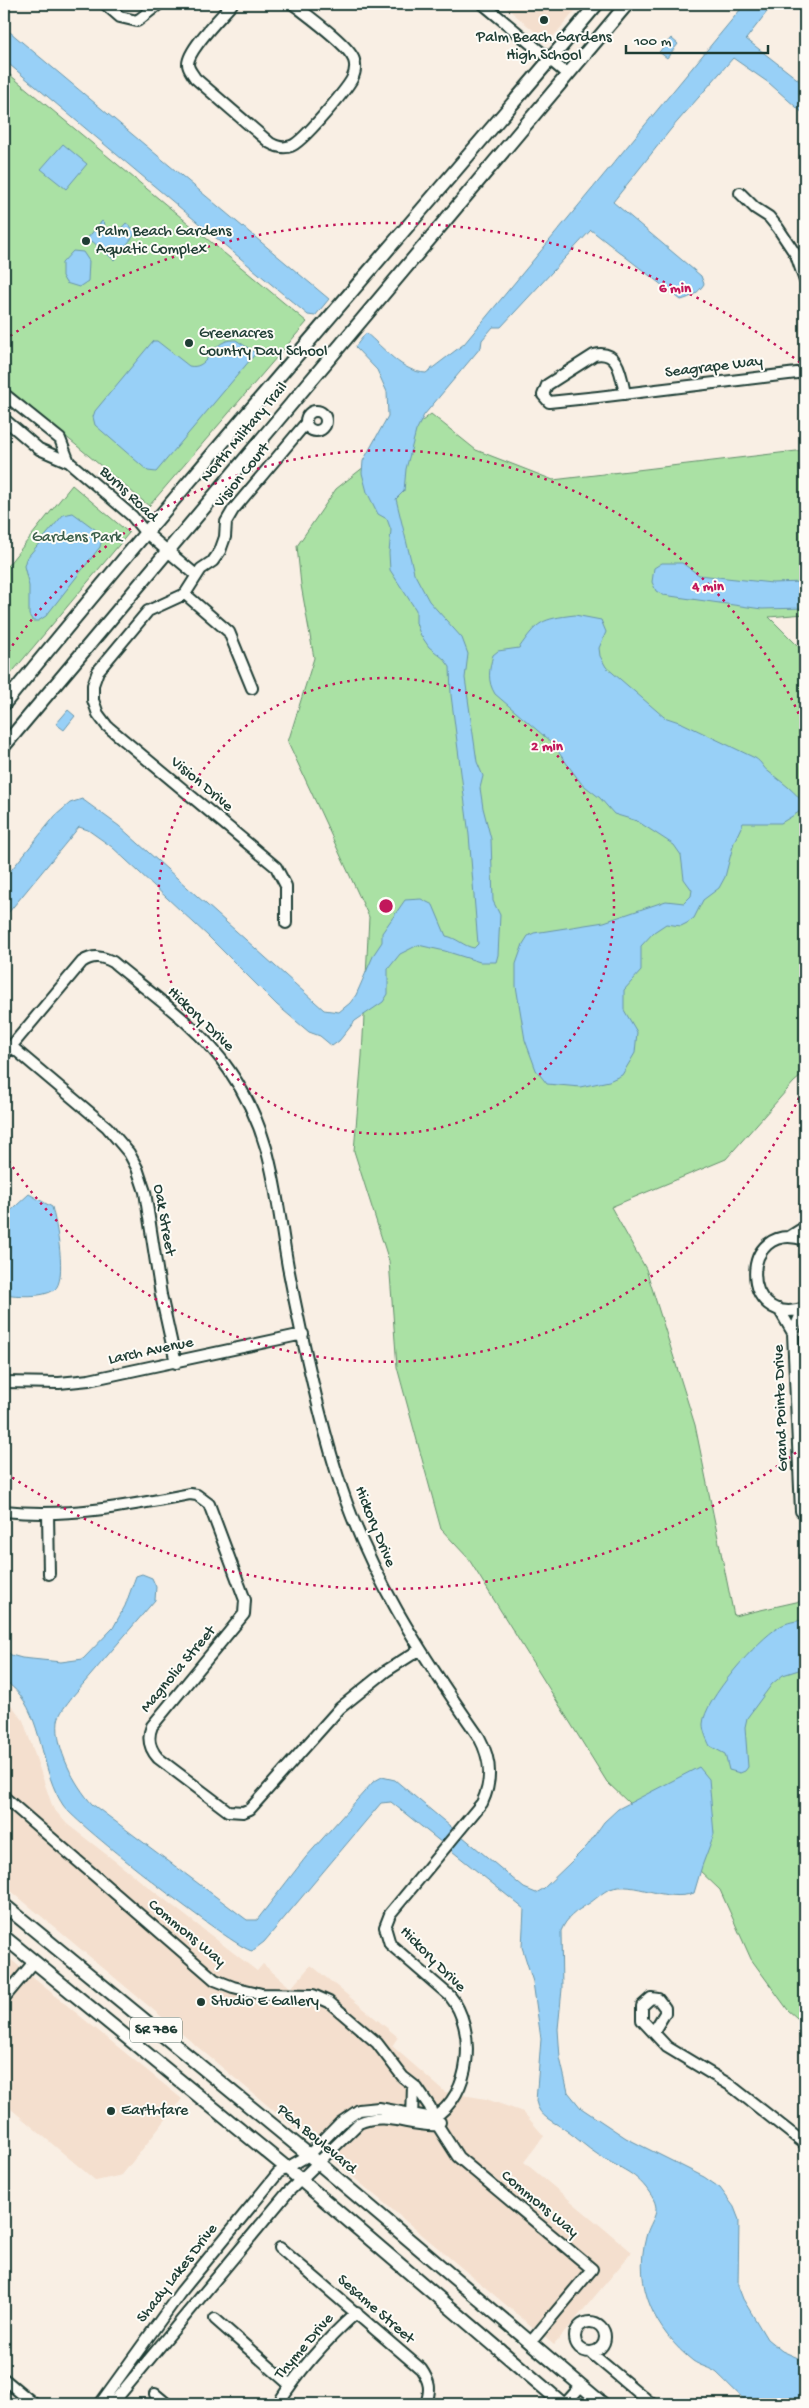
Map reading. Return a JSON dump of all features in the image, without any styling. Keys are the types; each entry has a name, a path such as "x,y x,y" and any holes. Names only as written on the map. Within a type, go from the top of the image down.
{"main road":[{"name":"North Military Trail","path":"4,704 145,532 597,4"},
{"name":"North Military Trail","path":"4,746 166,550 627,4"},
{"name":"PGA Boulevard","path":"4,1905 314,2159 581,2386 590,2400 603,2404"},
{"name":"SR 786","path":"4,1937 288,2169 564,2404"}],"street":[{"path":"105,4 120,17 137,21 159,4"},
{"path":"232,4 194,49 188,63 195,78 270,143 283,148 298,144 352,80 356,66 347,49 293,4"},
{"path":"483,4 567,74"},
{"path":"740,193 755,208 769,217 778,228 796,255 805,281"},
{"name":"Seagrape Way","path":"625,394 619,364 610,356 602,353 594,355 547,385 543,395 549,402 625,394 805,372"},
{"name":"Burns Road","path":"4,394 60,439 69,462"},
{"name":"Burns Road","path":"4,419 39,449 69,462 132,516 145,532 196,575"},
{"name":"Vision Court","path":"196,575 220,551 225,537 226,522 233,510 306,423"},
{"path":"196,575 185,594 230,632 252,688"},
{"name":"Vision Drive","path":"185,594 148,611 98,671 93,685 93,700 102,720 276,867 286,886 286,924"},
{"name":"Hickory Drive","path":"11,1046 82,962 88,958 102,957 113,962 198,1034 217,1054 243,1091 259,1123 272,1166 287,1262 326,1436 350,1512 382,1586 419,1650 479,1737 489,1761 489,1782 485,1796 460,1831 390,1914 385,1927 390,1944 450,1996 458,2006 467,2041 461,2084 453,2099 435,2121"},
{"path":"4,1055 11,1046"},
{"name":"Oak Street","path":"11,1046 107,1127 129,1153 137,1168 145,1192 161,1295 176,1363"},
{"name":"Grand Pointe Drive","path":"804,1308 791,1311 779,1309 771,1305 759,1293 755,1284 754,1267 757,1259 773,1241 789,1237 805,1227"},
{"path":"789,1237 805,1240"},
{"name":"Grand Pointe Drive","path":"801,1511 793,1333 804,1308"},
{"name":"Grand Pointe Drive","path":"779,1309 793,1333"},
{"name":"Larch Avenue","path":"4,1382 59,1383 89,1380 176,1363 303,1334"},
{"name":"Magnolia Street","path":"4,1510 48,1514 130,1506 190,1494 198,1495 209,1504 245,1600 244,1614 152,1726 148,1740 158,1758 228,1811 242,1812 250,1809 340,1708 378,1676 419,1650"},
{"path":"48,1514 49,1574"},
{"name":"Commons Way","path":"4,1797 215,1980 233,1987 262,1994 313,1996 329,2002 377,2043 403,2077 413,2085 430,2107 435,2121 458,2157 592,2269 530,2343"},
{"path":"4,1998 34,1962"},
{"path":"654,2031 668,2048 730,2085 805,2144"},
{"path":"412,2119 413,2085"},
{"path":"301,2180 340,2123 359,2110 379,2108 412,2119 435,2121"},
{"path":"288,2169 314,2159"},
{"name":"Shady Lakes Drive","path":"100,2404 180,2293 278,2173 288,2169"},
{"name":"Shady Lakes Drive","path":"112,2404 282,2199 301,2180"},
{"name":"Sesame Street","path":"280,2248 357,2312 367,2324 421,2369 429,2380 430,2389 426,2404"},
{"name":"Thyme Drive","path":"278,2404 290,2385 330,2338 357,2312"},
{"path":"215,2319 290,2385"},
{"path":"591,2352 652,2404"},
{"path":"4,2379 34,2404"},
{"path":"564,2404 581,2386"},
{"path":"155,2394 167,2404"}],"shaded area":[{"name":"Palm Beach Gardens High School","path":"502,4 581,4 551,39 540,36"},
{"path":"9,1702 23,1720 53,1808 67,1824 257,1971 263,1964 291,1988 311,1965 398,2037 392,2046 445,2092 486,2099 523,2112 544,2136 524,2162 632,2252 554,2345 4,1885 4,1707"},
{"path":"4,1954 182,2099 122,2175 96,2181 4,2103"}],"green space":[{"path":"4,70 307,322 149,506 4,385"},
{"path":"431,414 476,450 553,480 805,450 805,614 769,617 805,653 805,1073 794,1082 726,1159 611,1207 646,1269 695,1425 734,1616 805,1600 805,2025 788,2010 751,1959 720,1890 607,1782 468,1558 441,1529 397,1367 389,1261 354,1151 362,1056 369,917 288,742 314,658 301,585 297,546 336,489"},
{"name":"Gardens Park","path":"72,485 129,533 4,682 4,570"}],"water":[{"path":"745,4 773,4 746,39 805,85 805,115 769,83 733,58 671,129 613,202 701,276 704,284 694,294 681,300 591,230 501,327 493,327 482,340 481,347 424,415 416,431 406,469 404,491 396,499 414,573 429,601 462,638 468,654 465,678 477,762 483,776 480,788 483,808 491,839 493,901 500,915 496,962 480,962 418,945 400,954 388,969 388,994 383,1002 355,1021 339,1041 332,1046 320,1036 309,1032 277,1005 208,936 112,847 88,830 79,827 4,918 4,879 55,816 70,803 82,799 119,826 324,1010 339,1012 356,995 374,954 382,942 382,933 405,900 421,899 433,905 446,936 474,948 478,944 469,835 451,695 450,667 444,659 429,647 420,634 416,623 416,610 390,570 391,530 387,519 378,514 367,492 362,473 363,461 388,416 387,392 377,370 355,347 366,333 401,364 417,372 426,373 464,344"},
{"path":"4,27 329,299 315,316 308,315 4,60"},
{"path":"671,38 678,44 667,58 659,52"},
{"path":"63,144 87,164 66,189 41,169"},
{"path":"102,221 105,224 104,226 115,235 126,223 137,232 114,260 92,241 90,243 86,240"},
{"path":"73,251 83,252 89,261 88,281 79,287 66,283 62,276 62,263"},
{"path":"236,340 256,353 156,472 148,471 95,425 93,417 95,411 153,341 157,341 189,366 195,366 204,362 219,345 227,341"},
{"path":"73,513 96,530 102,538 100,547 46,616 38,621 33,621 29,615 29,586 24,566 26,559 63,515"},
{"path":"662,563 682,563 699,575 772,583 805,582 805,608 762,609 663,595 656,591 652,582 654,568"},
{"path":"575,615 601,620 606,632 599,648 600,656 606,667 664,717 682,723 755,758 793,791 804,805 799,812 781,823 743,823 734,842 725,877 719,888 703,900 694,918 681,926 666,924 654,932 641,946 641,971 624,990 624,1010 637,1032 635,1053 622,1075 609,1081 580,1087 547,1084 536,1070 525,1040 516,986 516,964 523,944 528,936 534,933 604,922 666,901 684,903 691,896 692,890 684,879 681,855 674,845 637,821 614,814 600,798 581,783 551,742 495,694 492,689 490,666 493,655 498,651 519,648 536,627 547,620"},
{"path":"68,710 75,716 64,730 56,724"},
{"path":"29,1194 52,1207 60,1251 61,1264 58,1284 49,1293 22,1296 4,1294 4,1217"},
{"path":"142,1574 152,1578 156,1587 155,1600 72,1697 62,1712 58,1721 58,1732 63,1755 73,1777 92,1804 247,1920 257,1920 306,1857 373,1782 382,1777 395,1780 524,1888 536,1893 543,1889 587,1846 604,1822 618,1809 699,1767 709,1779 714,1834 694,1893 672,1895 629,1887 610,1889 575,1912 563,1926 561,1931 562,1989 558,2029 560,2058 568,2092 581,2108 626,2138 704,2177 720,2188 734,2207 739,2220 738,2286 743,2299 767,2339 782,2351 805,2361 805,2404 750,2404 717,2373 693,2361 668,2336 658,2322 645,2290 643,2273 646,2237 656,2210 653,2199 637,2179 604,2159 548,2119 540,2111 536,2101 541,2039 533,1982 522,1947 524,1909 391,1802 381,1803 264,1942 252,1951 217,1930 188,1909 95,1836 63,1805 50,1778 34,1721 28,1708 18,1693 4,1679 4,1648 11,1655 22,1658 61,1662 83,1659 113,1628 125,1606 136,1576"},
{"path":"805,1620 805,1668 783,1675 772,1684 747,1718 745,1727 748,1767 740,1773 729,1770 725,1754 710,1746 704,1730 703,1724 712,1700 758,1644 782,1625"}],"place":[{"name":"Palm Beach Gardens High School","path":"544,20"},
{"name":"Palm Beach Gardens Aquatic Complex","path":"86,241"},
{"name":"Greenacres Country Day School","path":"189,343"},
{"name":"Studio E Gallery","path":"201,2002"},
{"name":"Earthfare","path":"111,2111"}]}
